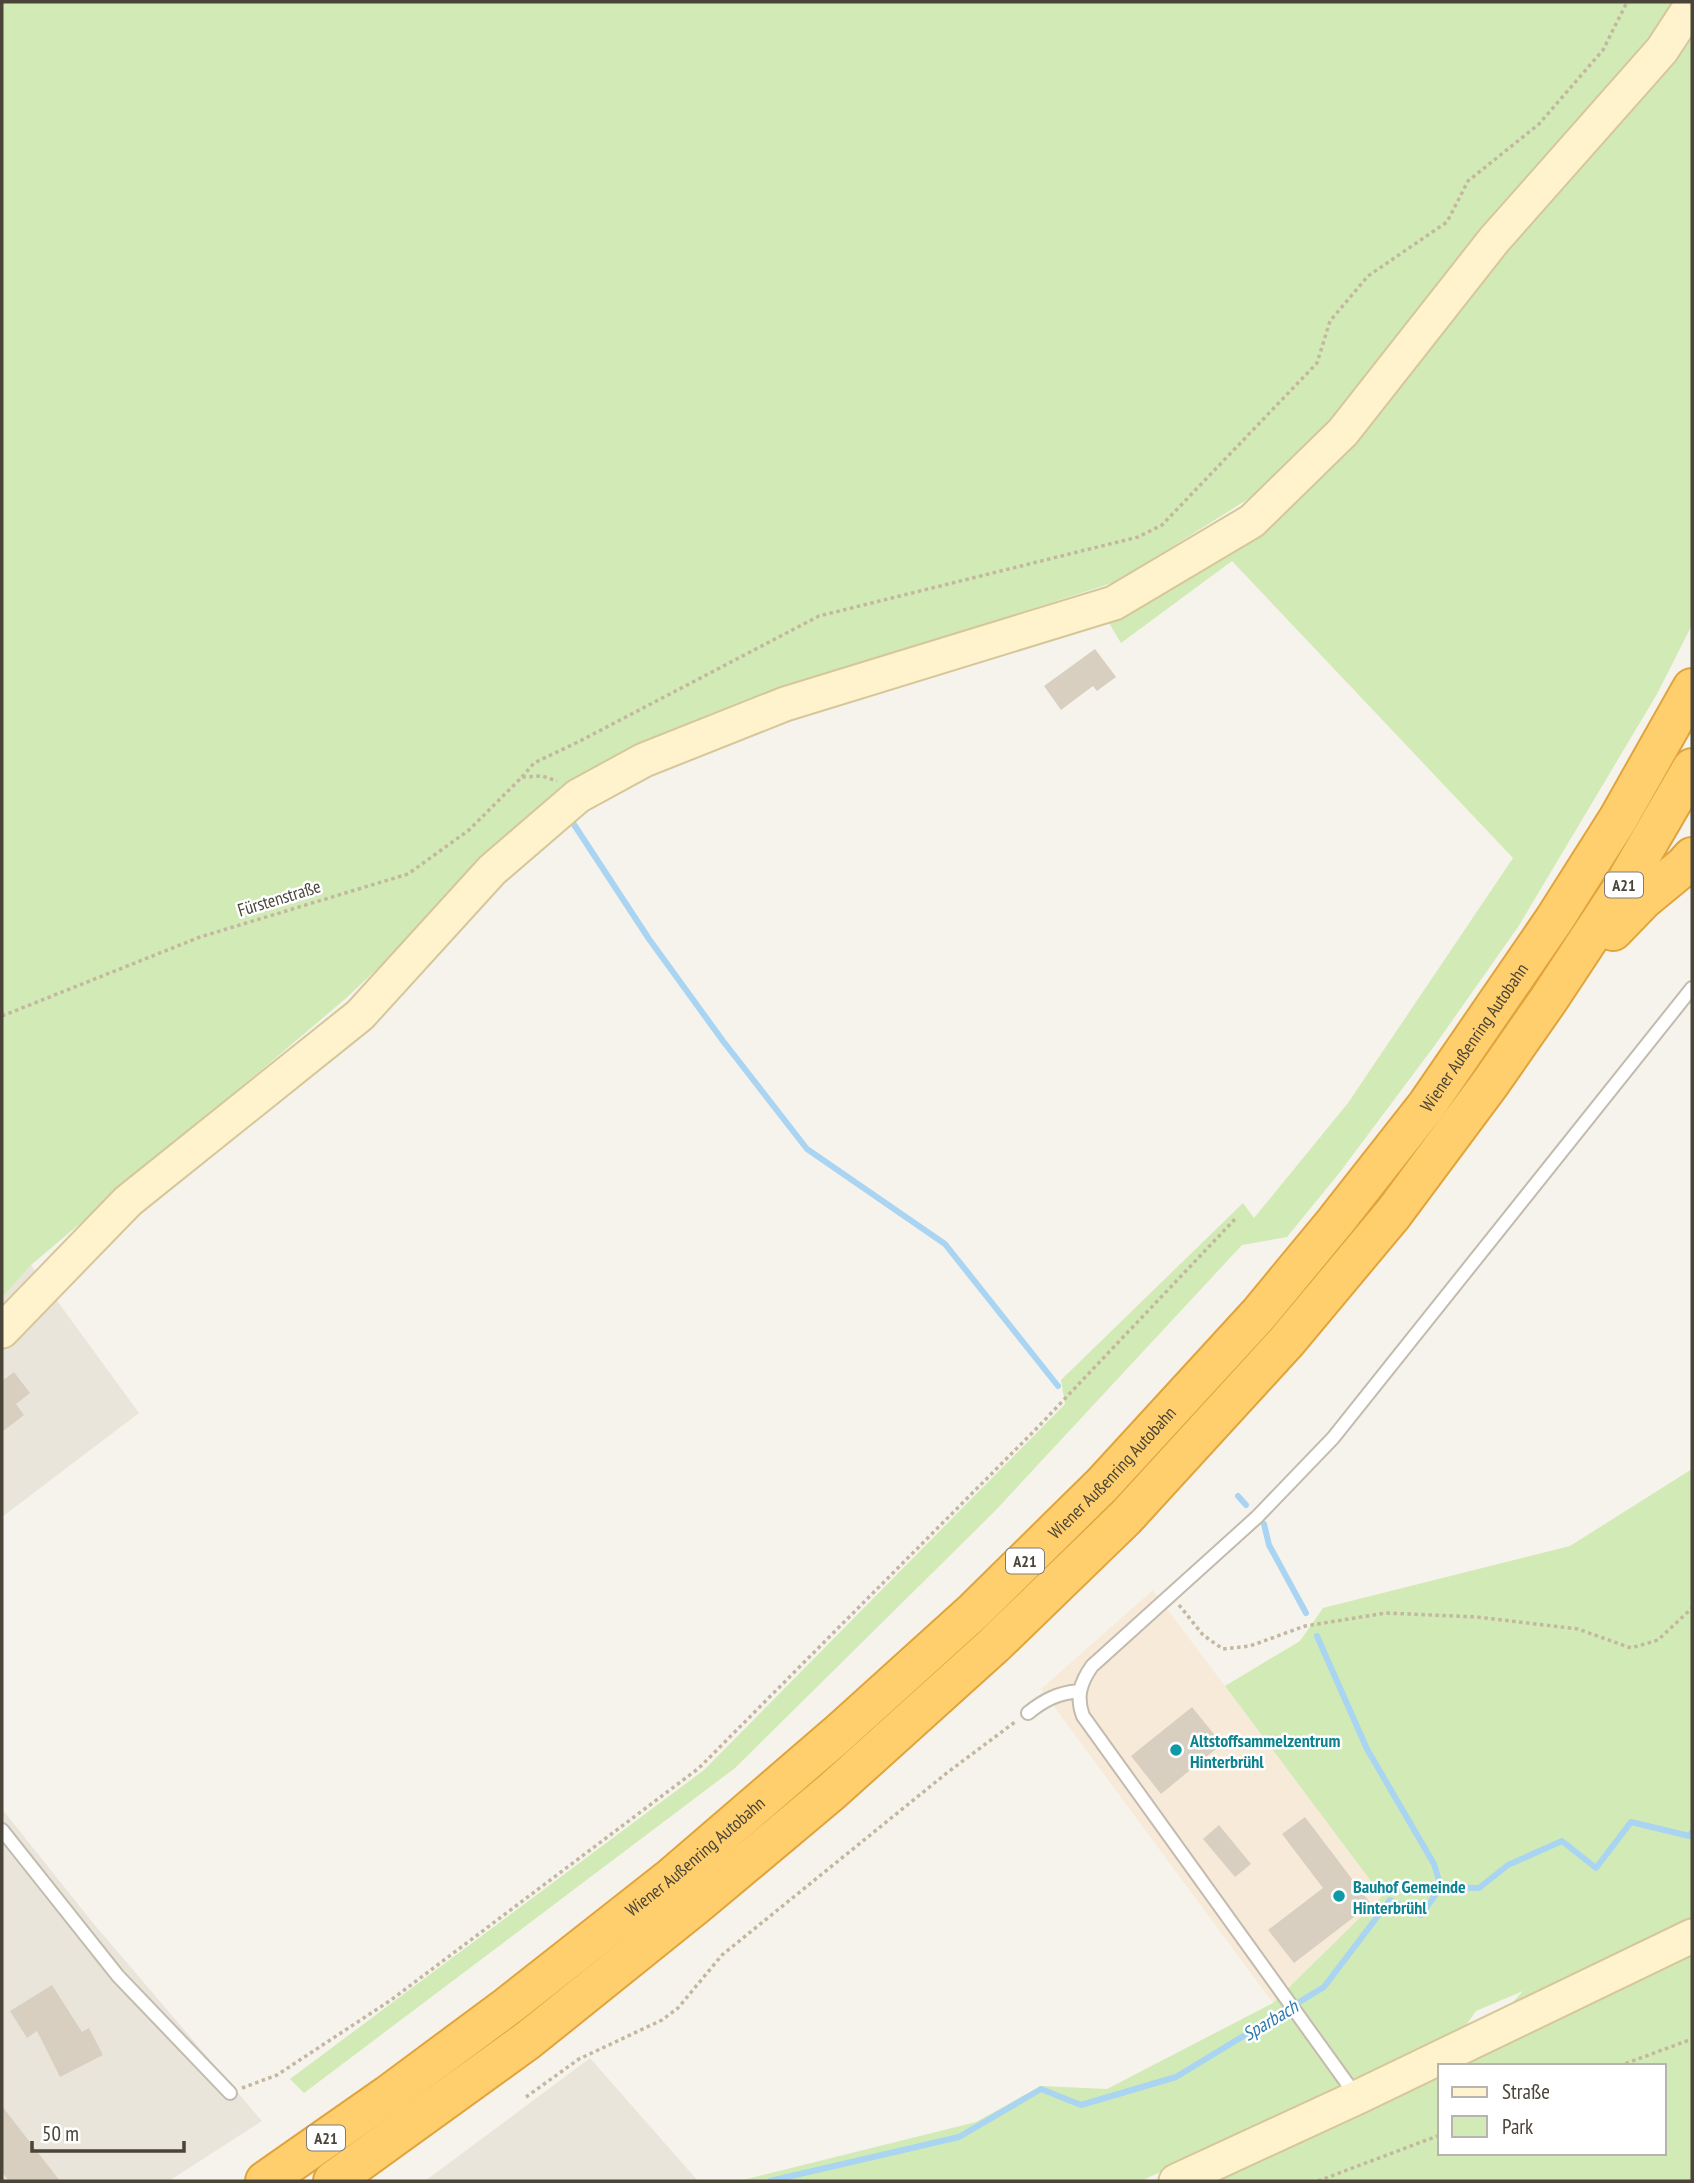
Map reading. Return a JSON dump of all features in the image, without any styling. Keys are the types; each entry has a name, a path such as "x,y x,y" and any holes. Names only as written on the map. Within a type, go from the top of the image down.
{"highway":[{"name":"Wiener Außenring Autobahn","path":"265,2181 497,2015 672,1877 838,1734 974,1611 1103,1484 1259,1314 1427,1104 1554,920 1618,819 1692,688"},
{"name":"A21","path":"333,2181 528,2040 831,1792 1004,1636 1125,1518 1287,1341 1393,1214 1549,999 1621,890 1692,768"},
{"path":"1549,999 1644,899 1692,857"}],"street":[{"path":"2,1331 128,1201 360,1015 492,870 578,796 644,760 785,704 1114,603 1252,521 1343,432 1494,240 1662,50 1692,4"},
{"path":"1175,2181 1358,2098 1692,1936"}],"lane":[{"path":"1358,2098 1083,1716 1079,1691 1092,1666 1257,1517 1333,1438 1692,988"},
{"path":"1028,1713 1042,1701 1062,1692 1079,1691"},
{"path":"2,1830 118,1976 230,2093"}],"path":[{"name":"Fürstenstraße","path":"2,1016 200,937 408,873 469,830 534,763 819,616 1138,537 1161,525 1317,363 1330,321 1368,276 1447,222 1468,181 1539,124 1604,50 1627,2"},
{"path":"522,777 542,776"},
{"path":"230,2093 277,2075 391,2000 699,1768 1040,1426 1236,1218"},
{"path":"1172,1595 1203,1635 1223,1649 1250,1646 1305,1626 1386,1613 1477,1617 1578,1629 1630,1648 1658,1640 1692,1608"},
{"path":"527,2097 579,2059 662,2020 678,2008 722,1955 937,1781 1028,1713"},
{"path":"1624,2064 1692,2039"},
{"path":"1318,2181 1438,2135"}],"shaded area":[{"path":"31,1265 139,1413 2,1517 2,1298"},
{"path":"1153,1590 1382,1896 1273,2003 1041,1689"},
{"path":"2,1809 93,1923 262,2121 169,2181 2,2181"},
{"path":"590,2058 698,2181 425,2181"}],"green space":[{"path":"2,2 1685,2 1283,477 1118,581 705,716 576,782 344,1000 31,1265 2,1298"},
{"path":"1692,26 1692,625 1657,694 1518,927 1435,1045 1340,1172 1287,1237 1242,1245 994,1512 735,1768 304,2093 290,2079 704,1770 1065,1404 1061,1380 1243,1203 1254,1218 1348,1103 1513,858 1232,561 1121,643 1109,623 1258,527"},
{"path":"1692,1469 1692,2181 1194,2181 1438,2068 1438,2155 1666,2155 1666,2064 1447,2064 1462,2057 1523,1991 1476,2011 1461,2032 1141,2181 739,2181 976,2122 1041,2086 1107,2089 1273,2003 1382,1896 1225,1686 1300,1641 1323,1608 1570,1546"}],"building":[{"path":"1095,649 1116,677 1097,691 1093,686 1061,710 1044,686"},
{"path":"14,1372 30,1393 16,1404 24,1415 2,1432 2,1381"},
{"name":"Altstoffsammelzentrum Hinterbrühl","path":"1192,1707 1222,1744 1161,1794 1131,1756"},
{"name":"Bauhof Gemeinde Hinterbrühl","path":"1305,1817 1371,1904 1294,1963 1268,1930 1323,1888 1282,1834"},
{"path":"1219,1825 1251,1864 1235,1877 1203,1839"},
{"path":"52,1985 82,2032 89,2028 103,2055 60,2077 37,2031 27,2038 10,2011"},
{"path":"2,2106 60,2181 9,2181 2,2172"}],"waterway":[{"path":"573,823 649,939 723,1041 807,1149 945,1244 1058,1386"},
{"path":"1238,1496 1246,1505"},
{"path":"1264,1524 1269,1545 1306,1613"},
{"path":"1317,1636 1367,1749 1434,1864 1441,1887"},
{"name":"Sparbach","path":"770,2181 959,2137 1041,2089 1081,2105 1176,2077 1324,1987 1390,1900 1421,1915 1441,1887 1479,1888 1508,1865 1562,1841 1596,1868 1631,1822 1689,1836 1692,1832"}],"place":[{"name":"Altstoffsammelzentrum Hinterbrühl","path":"1176,1750"},
{"name":"Bauhof Gemeinde Hinterbrühl","path":"1339,1896"}]}
